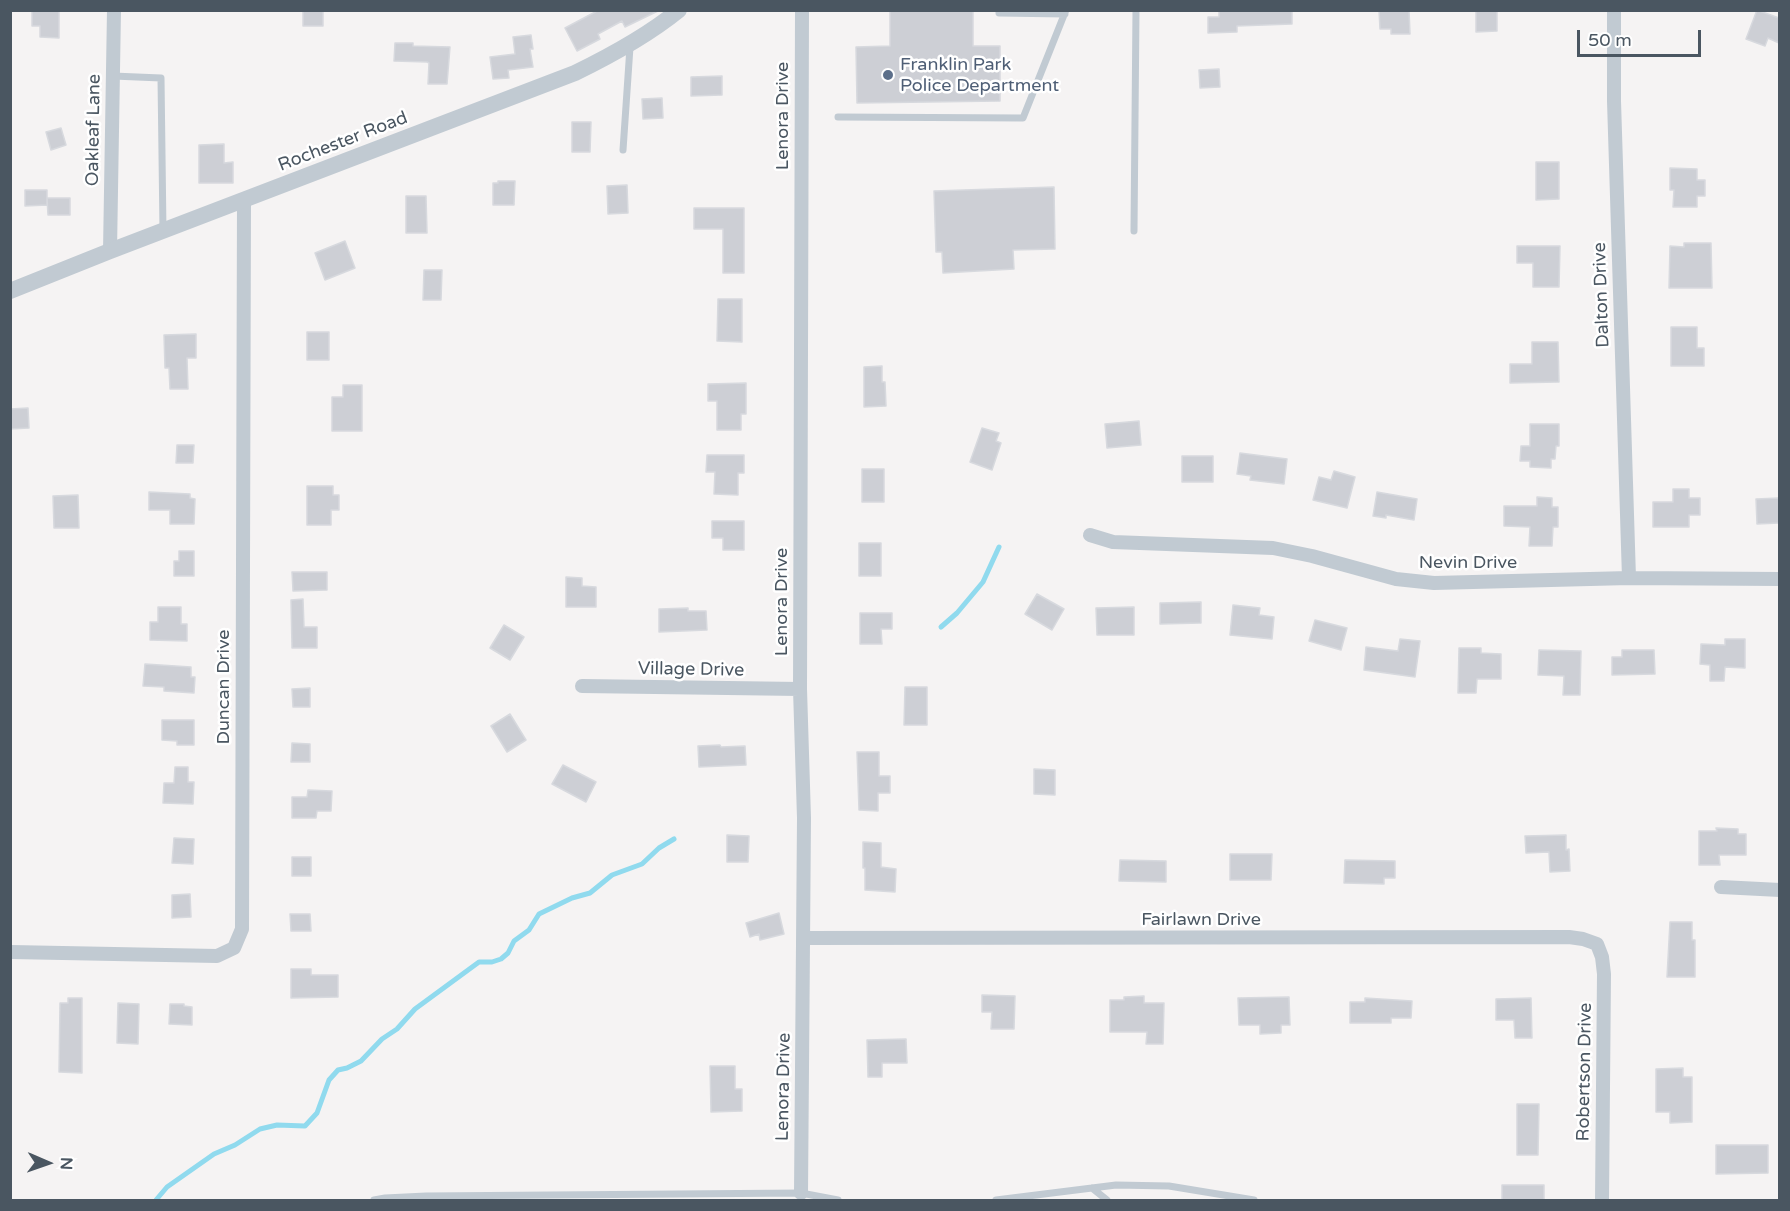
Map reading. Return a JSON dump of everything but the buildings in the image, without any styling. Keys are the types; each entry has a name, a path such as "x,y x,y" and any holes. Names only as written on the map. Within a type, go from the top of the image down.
{"street":[{"name":"Oakleaf Lane","path":"110,251 114,10"},
{"name":"Rochester Road","path":"10,291 575,73 655,29 679,10"},
{"name":"Lenora Drive","path":"801,1193 804,938 804,818 800,689 802,10"},
{"name":"Dalton Drive","path":"1614,10 1614,113 1629,578"},
{"name":"Duncan Drive","path":"11,952 217,956 234,948 242,929 244,201"},
{"name":"Nevin Drive","path":"1090,535 1113,542 1273,548 1396,579 1434,583 1629,578 1779,579"},
{"name":"Village Drive","path":"582,686 800,689"},
{"path":"1721,887 1779,890"},
{"name":"Fairlawn Drive","path":"804,938 1569,937 1597,944"},
{"name":"Robertson Drive","path":"1597,944 1602,957 1604,974 1602,1200"}],"lane":[{"path":"1134,231 1136,10"},
{"path":"838,117 1023,118 1066,12 999,12"},
{"path":"623,150 630,44"},
{"path":"113,76 161,78 163,231"},
{"path":"996,1200 1116,1185 1169,1186 1254,1200"},
{"path":"1092,1188 1107,1200"},
{"path":"374,1200 426,1196 801,1193 838,1200"}],"waterway":[{"path":"941,627 957,613 983,582 999,547"},
{"path":"156,1200 167,1187 214,1154 235,1145 260,1129 277,1125 305,1126 317,1113 329,1080 338,1070 361,1061 382,1039 397,1029 415,1009 479,962 501,959 508,953 514,941 529,930 539,914 572,898 590,893 612,875 642,864 659,848 674,839"}],"place":[{"name":"Franklin Park Police Department","path":"888,75"}]}
